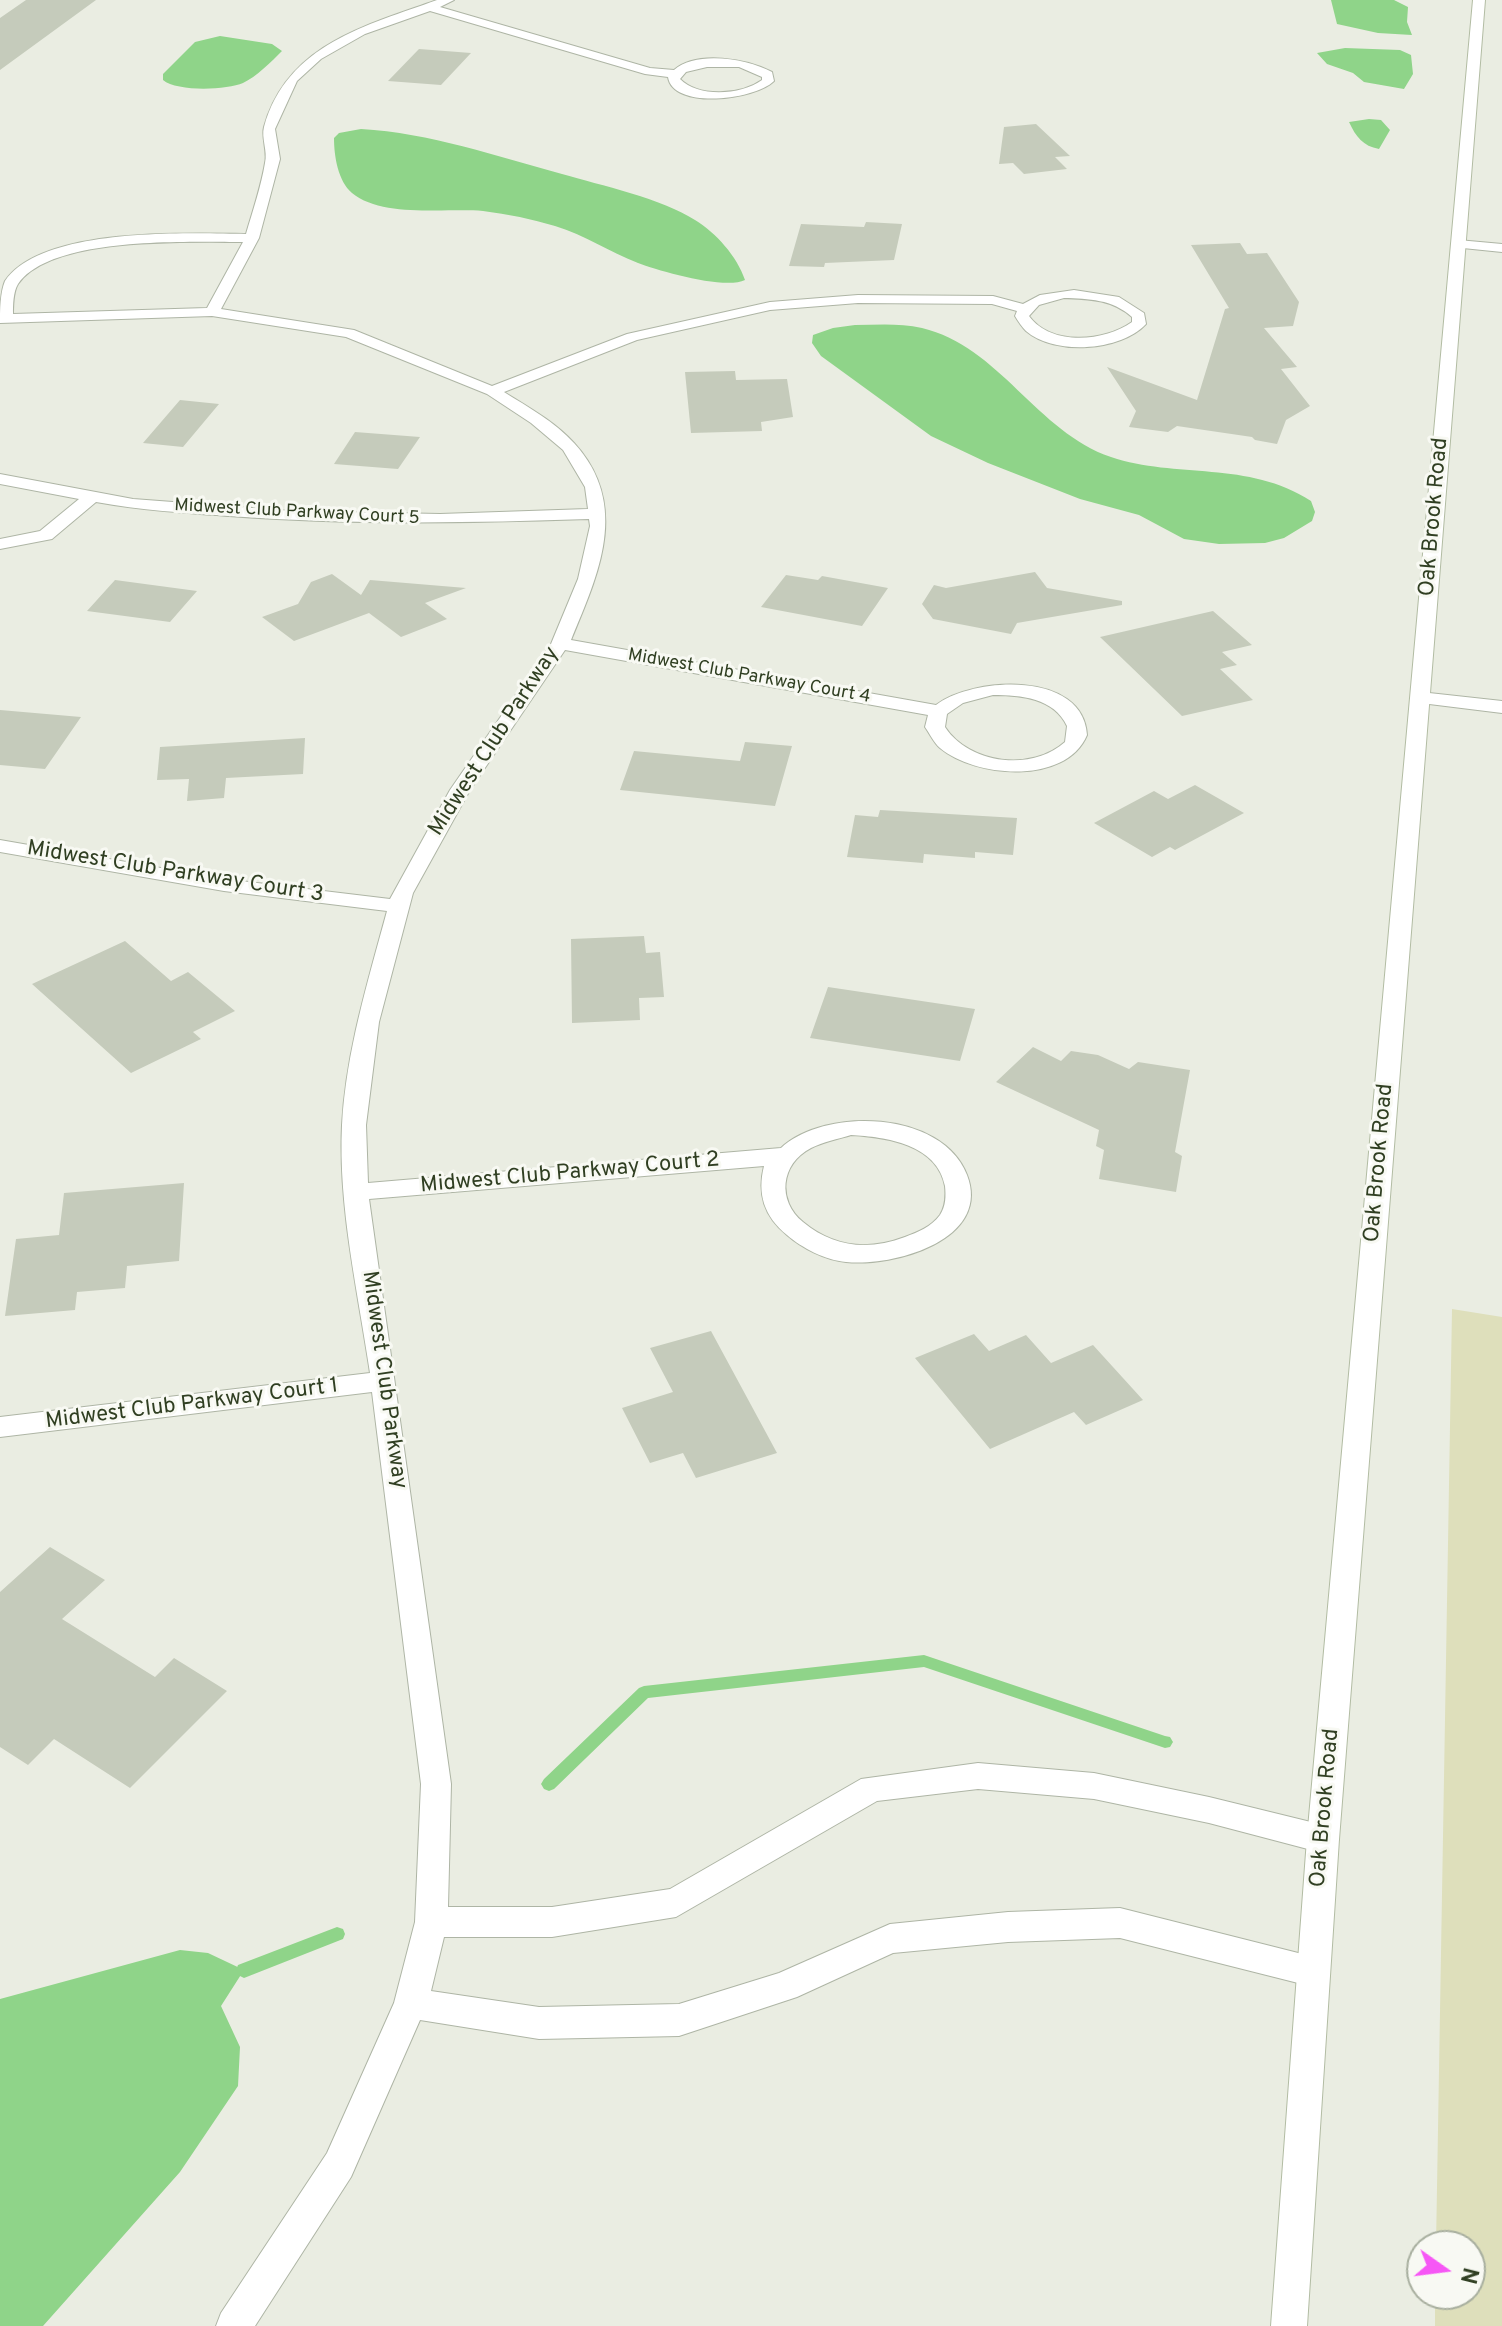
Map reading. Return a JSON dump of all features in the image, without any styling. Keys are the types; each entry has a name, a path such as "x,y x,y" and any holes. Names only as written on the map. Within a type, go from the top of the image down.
{"street":[{"path":"212,312 252,238 273,159 269,129 292,79 317,56 361,32 448,0"},
{"name":"Oak Brook Road","path":"1289,2326 1323,1839 1479,0"},
{"path":"426,6 649,71 675,74 707,63 739,63 762,70 768,75 768,81 763,86 741,93 710,95 684,89 673,79 675,74"},
{"path":"2,318 10,284 28,265 80,248 142,238 252,238"},
{"path":"1458,244 1502,248"},
{"path":"492,391 632,337 770,306 858,299 993,300 1025,309 1047,297 1074,294 1103,296 1132,308 1139,316 1139,324 1121,337 1074,341 1033,329 1025,323 1025,309"},
{"name":"Midwest Club Parkway","path":"2,318 212,312 349,333 492,391 537,420 569,447 593,487 599,526 587,579 560,644 460,790 402,893 368,1022 354,1125 356,1192 384,1381 436,1784 431,1922 411,2003 339,2165 234,2326"},
{"name":"Midwest Club Parkway Court 5","path":"0,479 133,504 292,516 440,519 597,514"},
{"path":"0,544 46,535 93,496"},
{"name":"Midwest Club Parkway Court 4","path":"560,644 938,711"},
{"path":"1017,689 1040,694 1059,703 1072,715 1079,728 1076,741 1066,752 1050,760 1006,766 983,763 946,747 936,735 934,722 938,711 951,700 970,692 1017,689"},
{"path":"1420,698 1502,707"},
{"name":"Midwest Club Parkway Court 3","path":"0,846 224,885 398,906"},
{"path":"850,1127 877,1128 902,1134 926,1144 955,1176 959,1195 954,1213 939,1232 915,1246 886,1254 854,1255 824,1248 798,1235 779,1217 770,1196 772,1175 784,1156 801,1142 824,1132 850,1127"},
{"name":"Midwest Club Parkway Court 2","path":"356,1192 784,1156"},
{"name":"Midwest Club Parkway Court 1","path":"0,1427 384,1381"},
{"path":"431,1922 552,1922 676,1903 872,1788 978,1776 1094,1786 1209,1810 1323,1839"},
{"path":"411,2003 539,2023 679,2020 785,1986 890,1939 1008,1927 1120,1923 1314,1972"}],"shaded area":[{"path":"1331,0 1394,0 1408,7 1407,22 1412,35 1378,33 1337,24"},
{"path":"220,36 272,44 282,51 253,77 236,85 190,88 163,80 163,74 195,42"},
{"path":"1345,48 1400,50 1411,55 1413,74 1404,89 1364,82 1353,73 1327,64 1317,53"},
{"path":"1381,120 1390,130 1379,149 1361,140 1349,122"},
{"path":"361,129 412,135 463,146 649,199 682,212 711,231 737,262 745,280 723,283 661,270 627,259 566,230 520,217 483,211 397,209 365,201 352,193 343,182 334,145 334,138 339,133"},
{"path":"855,325 914,326 949,338 974,352 1061,429 1085,445 1136,464 1237,475 1287,488 1311,501 1315,512 1312,521 1284,538 1265,543 1219,544 1184,539 1139,515 1080,499 988,463 931,436 821,356 812,343 813,335"},
{"path":"1452,1309 1502,1317 1502,2326 1435,2326 1435,2310 1486,2310 1486,2230 1436,2230"},
{"path":"180,1950 208,1953 244,1970 221,2006 240,2047 238,2086 180,2172 43,2326 0,2326 0,1999"}],"building":[{"path":"26,0 96,0 0,70 0,18"},
{"path":"419,49 471,53 441,85 388,81"},
{"path":"1036,124 1070,156 1055,157 1067,169 1024,174 1013,163 999,164 1004,127"},
{"path":"866,222 902,224 894,260 825,263 824,267 789,266 801,224 864,227"},
{"path":"1240,243 1247,254 1267,253 1299,302 1293,326 1264,328 1297,367 1281,369 1310,406 1286,420 1277,444 1252,437 1177,426 1168,432 1129,427 1136,411 1107,367 1197,400 1225,309 1229,308 1191,245"},
{"path":"735,371 736,380 787,379 793,417 761,422 762,431 691,433 685,372"},
{"path":"180,400 219,404 183,447 143,443"},
{"path":"355,432 420,437 398,469 334,464"},
{"path":"1035,572 1047,588 1122,601 1122,605 1017,623 1011,634 933,619 922,604 934,585 946,588"},
{"path":"332,574 361,595 370,580 466,588 425,603 447,619 401,637 369,613 294,641 262,617 298,604 311,582"},
{"path":"786,575 818,580 822,576 888,588 862,626 761,607"},
{"path":"115,580 197,591 170,622 87,611"},
{"path":"1213,611 1252,645 1222,652 1237,665 1220,669 1253,700 1182,716 1100,637"},
{"path":"0,710 81,717 45,769 0,765"},
{"path":"305,738 303,774 226,778 224,798 187,801 189,779 157,780 160,747"},
{"path":"745,742 792,746 775,806 620,790 634,751 740,761"},
{"path":"1195,785 1244,813 1175,850 1170,847 1152,857 1094,823 1154,791 1168,799"},
{"path":"880,810 1017,818 1013,855 975,852 975,858 924,854 923,863 847,857 855,815 878,817"},
{"path":"644,936 646,953 660,952 664,997 639,998 640,1020 572,1023 571,939"},
{"path":"125,941 171,981 188,972 235,1011 193,1032 201,1039 131,1073 32,984"},
{"path":"828,987 975,1009 960,1061 810,1038"},
{"path":"1033,1047 1061,1061 1071,1051 1098,1055 1129,1069 1138,1062 1190,1070 1175,1152 1182,1156 1176,1192 1099,1179 1104,1150 1096,1146 1099,1130 996,1082"},
{"path":"184,1183 179,1261 127,1266 125,1288 77,1292 75,1310 5,1316 16,1239 59,1235 64,1193"},
{"path":"711,1331 777,1453 696,1478 683,1453 650,1463 622,1408 673,1392 650,1348"},
{"path":"974,1334 989,1351 1026,1335 1051,1363 1093,1345 1143,1400 1086,1425 1074,1412 990,1449 915,1358"},
{"path":"50,1547 105,1580 62,1619 155,1677 174,1658 227,1691 130,1788 54,1739 28,1765 0,1747 0,1592"}],"waterway":[{"path":"549,1784 644,1692 924,1661 1165,1742"},
{"path":"244,1970 337,1934"}]}
